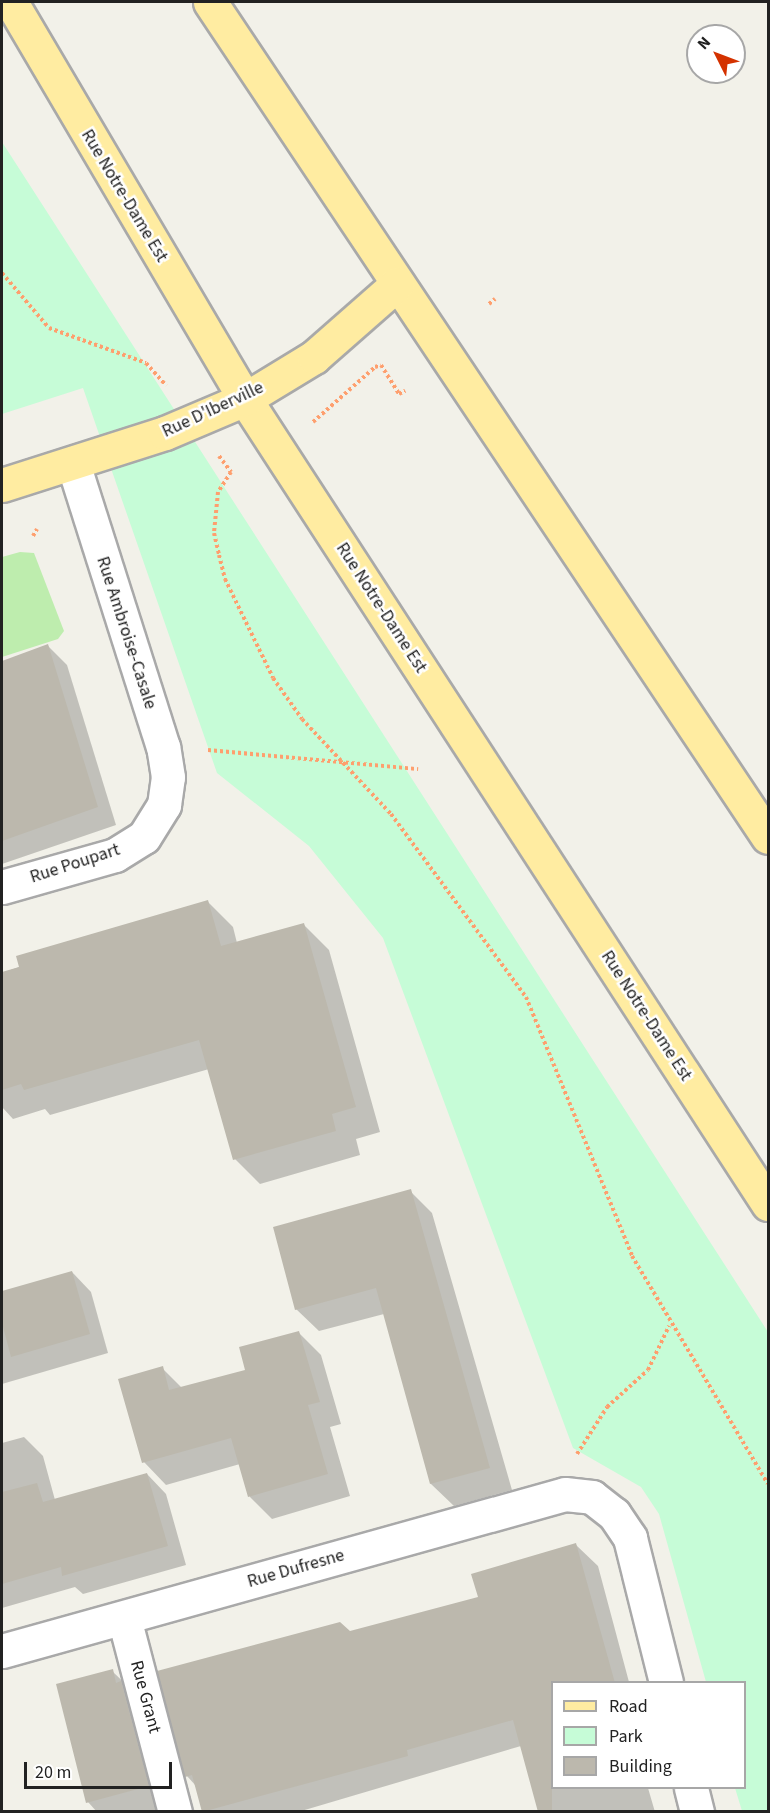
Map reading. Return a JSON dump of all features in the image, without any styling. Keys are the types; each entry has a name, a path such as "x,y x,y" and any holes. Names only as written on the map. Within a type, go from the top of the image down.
{"main road":[{"name":"Rue Notre-Dame Est","path":"11,2 245,399 768,1204"},
{"path":"210,2 768,837"},
{"name":"Rue D'Iberville","path":"2,485 165,433 245,399 314,357 397,284"}],"street":[{"name":"Rue Ambroise-Casale","path":"73,463 163,747 168,777 164,805"},
{"name":"Rue Poupart","path":"2,887 115,855 144,837 164,805"},
{"name":"Rue Dufresne","path":"2,1651 565,1494 592,1497 614,1514 630,1538 666,1681"},
{"name":"Rue Grant","path":"124,1618 175,1812"},
{"path":"692,1789 697,1812"}],"path":[{"path":"2,273 49,328 120,350 154,369"},
{"path":"489,304 495,299"},
{"path":"313,422 375,366 381,365 399,394 405,391"},
{"path":"231,471 218,492 214,533 225,579 273,678 302,719 350,767 526,997 583,1145 669,1326 768,1484"},
{"path":"33,536 37,530"},
{"path":"208,750 350,767 418,769"},
{"path":"577,1454 607,1407 648,1370 669,1326"}],"green space":[{"path":"2,142 768,1332 768,1811 742,1811 735,1789 746,1789 746,1681 706,1681 659,1514 641,1487 573,1448 383,938 309,846 217,773 83,388 2,414"},
{"path":"20,552 34,553 64,631 58,639 2,657 2,557"}],"building":[{"path":"48,644 98,807 2,841 2,661"},
{"path":"208,900 221,946 304,923 356,1107 332,1114 336,1131 233,1160 199,1040 24,1090 21,1084 2,1090 2,972 19,967 16,956"},
{"path":"411,1189 490,1468 430,1484 376,1288 295,1310 273,1227"},
{"path":"72,1271 90,1334 11,1357 2,1323 2,1291"},
{"path":"299,1331 320,1402 308,1405 328,1474 248,1497 231,1438 142,1463 118,1379 163,1366 169,1390 245,1370 239,1347"},
{"path":"147,1473 168,1546 62,1576 61,1567 2,1584 2,1492 37,1483 43,1502"},
{"path":"576,1543 614,1681 551,1681 552,1812 538,1812 513,1720 407,1750 408,1756 202,1812 192,1775 185,1777 157,1671 340,1622 350,1631 478,1597 471,1574"},
{"path":"113,1669 116,1683 121,1681 149,1786 86,1803 56,1684"}]}
